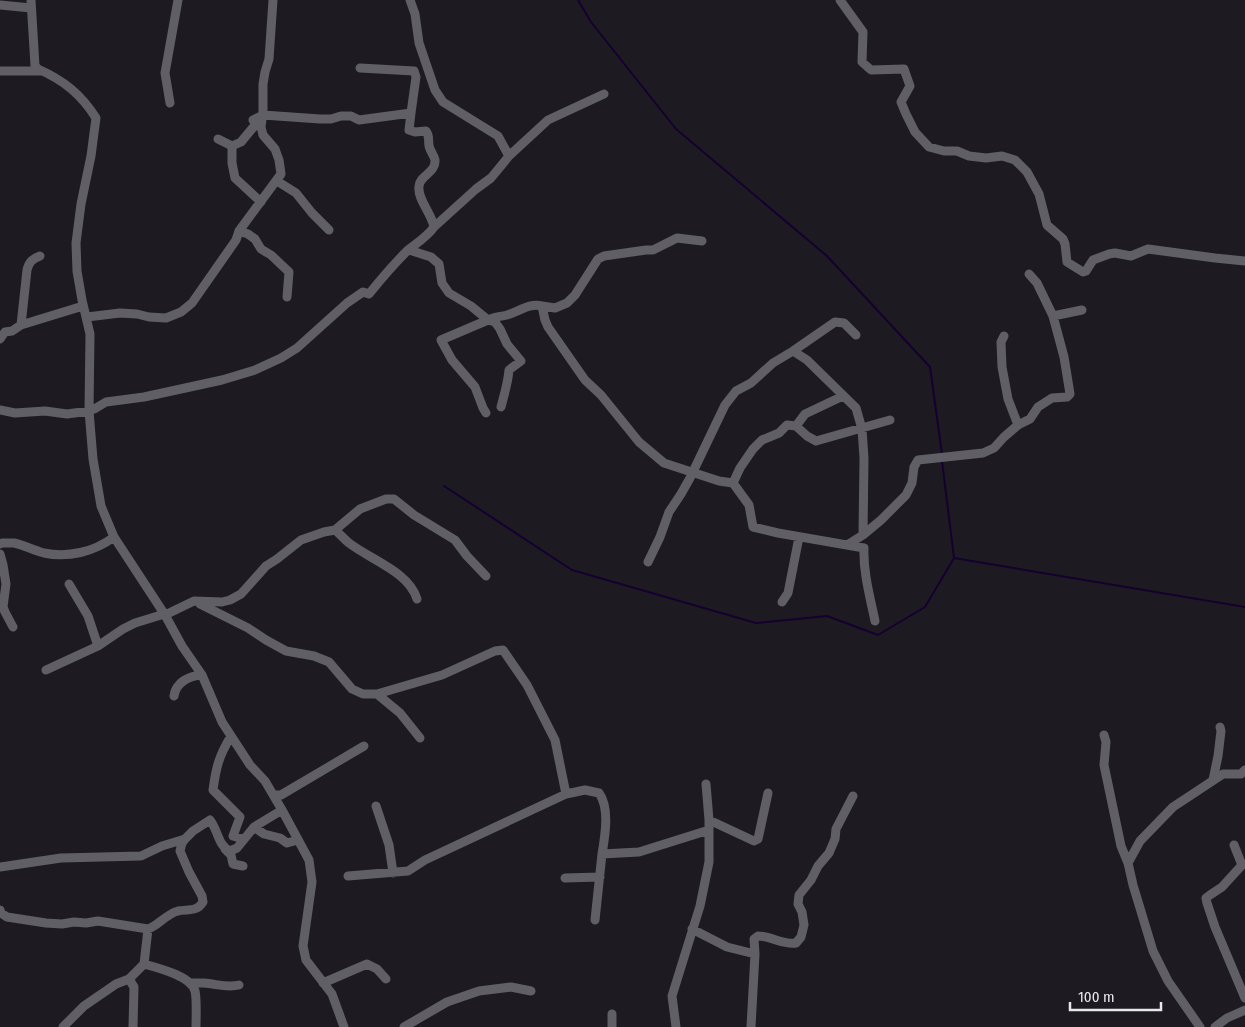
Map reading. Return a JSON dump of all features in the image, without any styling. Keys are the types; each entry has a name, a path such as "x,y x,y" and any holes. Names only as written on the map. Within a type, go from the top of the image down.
{"street":[{"path":"170,103 164,73 178,0"},
{"path":"87,317 120,313 166,318 181,312 192,303 236,240 238,231 277,181 281,174 276,149 263,135 261,127 264,78 269,59 272,0"},
{"path":"410,0 419,43 435,90 443,102 498,136 509,156"},
{"path":"840,0 863,32 862,62 871,70 904,69 910,86 901,102 915,132 929,147 944,151 957,151 968,156 986,158 1002,156 1015,160 1027,172 1039,194 1047,225 1063,240 1067,262 1072,266 1083,272 1086,271 1093,260 1108,254 1115,253 1131,256 1148,249 1245,261"},
{"path":"0,5 31,4 35,66 66,83 82,99 96,118 91,156 81,204 76,243 76,271 90,334 88,410 93,459 101,506 114,537 202,675 222,722 250,765 265,781 274,795 309,860 312,882 303,946 306,960 332,994 344,1027"},
{"path":"360,68 414,71 416,77 410,130 415,132 426,131 429,134 430,152 435,158 434,167 430,173 421,179 418,192 433,220 434,227"},
{"path":"0,71 42,71"},
{"path":"0,410 15,413 46,411 67,414 96,408 106,402 222,380 255,370 281,358 297,348 347,303 363,292 369,294 409,250 431,232 434,227 476,189 491,178 509,156 548,120 604,94"},
{"path":"232,146 241,142 256,124 253,120 263,115 320,119 351,116 359,120 411,113"},
{"path":"218,139 232,146"},
{"path":"232,146 232,163 235,178 261,202"},
{"path":"277,181 296,193 328,230"},
{"path":"238,231 248,234 255,239 260,249 271,254 289,272 287,297"},
{"path":"486,413 475,387 452,360 441,340 494,316 506,315 525,307 536,304 555,308 567,304 598,259 604,256 653,250 677,238 702,241"},
{"path":"409,250 432,257 439,264 442,283 450,292 488,320 495,322 507,344 521,361 509,370 502,407"},
{"path":"21,325 28,264 34,258 40,256"},
{"path":"847,545 863,535 906,496 912,483 914,467 918,460 983,453 994,448 1004,437 1018,425 1030,419 1038,408 1052,398 1067,397 1070,394 1064,357 1053,316 1038,284 1029,274"},
{"path":"0,339 5,332 12,331 21,325 83,306"},
{"path":"542,306 548,327 585,380 601,395 639,442 664,463 718,481 733,483 749,505 753,527 864,548 866,578 875,621"},
{"path":"1053,316 1082,310"},
{"path":"648,562 660,537 668,512 681,494 726,405 736,391 751,383 773,363 834,322 844,323 856,335"},
{"path":"1004,336 1001,342 1002,367 1008,399 1018,425"},
{"path":"793,351 806,360 856,408 862,429 864,458 863,535"},
{"path":"796,426 805,414 843,396"},
{"path":"733,483 740,468 762,440 779,433 787,425 796,426 806,436 816,441 890,420"},
{"path":"46,670 98,646 135,623 165,615 194,601 222,602 230,600 241,594 266,566 301,540 335,530 360,509 386,499 394,499 414,515 455,540 486,576"},
{"path":"335,530 349,543 407,581 415,591 418,599"},
{"path":"782,602 788,594 799,536"},
{"path":"13,627 3,607 6,584 0,548 15,543 44,553 66,555 104,545 114,537"},
{"path":"69,584 88,616 98,646"},
{"path":"194,601 248,628 286,651 314,656 329,662 352,689 363,694 377,694 442,675 495,650 502,650 527,685 555,740 566,794"},
{"path":"174,696 175,690 181,682 193,676 202,675"},
{"path":"377,694 400,713 420,738"},
{"path":"1213,780 1218,756 1220,727"},
{"path":"1104,735 1106,742 1104,765 1121,846 1128,863 1154,951 1168,981 1200,1027"},
{"path":"231,736 222,749 216,768 213,790 240,817 233,836 243,839"},
{"path":"274,795 281,795 364,746"},
{"path":"1128,863 1140,841 1173,807 1223,774 1241,774 1245,770"},
{"path":"676,1027 672,996 700,906 709,862 709,820 706,784"},
{"path":"348,876 408,871 425,860 566,794 585,790 599,793 604,802 605,834 595,920"},
{"path":"709,820 751,840 758,839 768,793"},
{"path":"751,1027 755,954 754,939 758,936 763,936 790,944 796,943 801,937 804,925 802,912 798,904 799,895 828,853 835,839 836,829 853,796"},
{"path":"376,806 389,845 393,872"},
{"path":"225,849 230,851 237,848 254,827 282,810"},
{"path":"0,910 7,918 46,923 62,924 98,921 148,929 153,928 164,918 177,912 193,910 200,907 203,902 202,896 180,851 185,839 193,831 210,820 214,824 221,845 231,855 233,864 243,866"},
{"path":"254,827 264,834 280,838 287,843 298,840"},
{"path":"602,854 639,852 709,830"},
{"path":"0,867 61,858 141,856 162,846 185,839"},
{"path":"1234,845 1242,865 1222,887 1206,898 1215,927 1245,998"},
{"path":"565,878 600,877"},
{"path":"692,928 727,947 755,954"},
{"path":"63,1027 84,1006 116,984 129,979 144,964 148,929"},
{"path":"144,964 182,977 191,983 195,991 196,1027"},
{"path":"323,983 367,964 377,968 386,979"},
{"path":"129,979 134,987 133,1027"},
{"path":"191,983 231,987 239,985"},
{"path":"404,1027 447,1002 479,991 511,987 531,990"},
{"path":"1215,1027 1227,1018 1245,1010"},
{"path":"612,1014 612,1027"}],"waterway":[{"path":"578,0 591,22 676,129 827,256 930,367 942,454"},
{"path":"942,461 954,558"},
{"path":"444,486 572,570 756,623 827,616 878,635 925,607 954,558 1245,607"}]}
